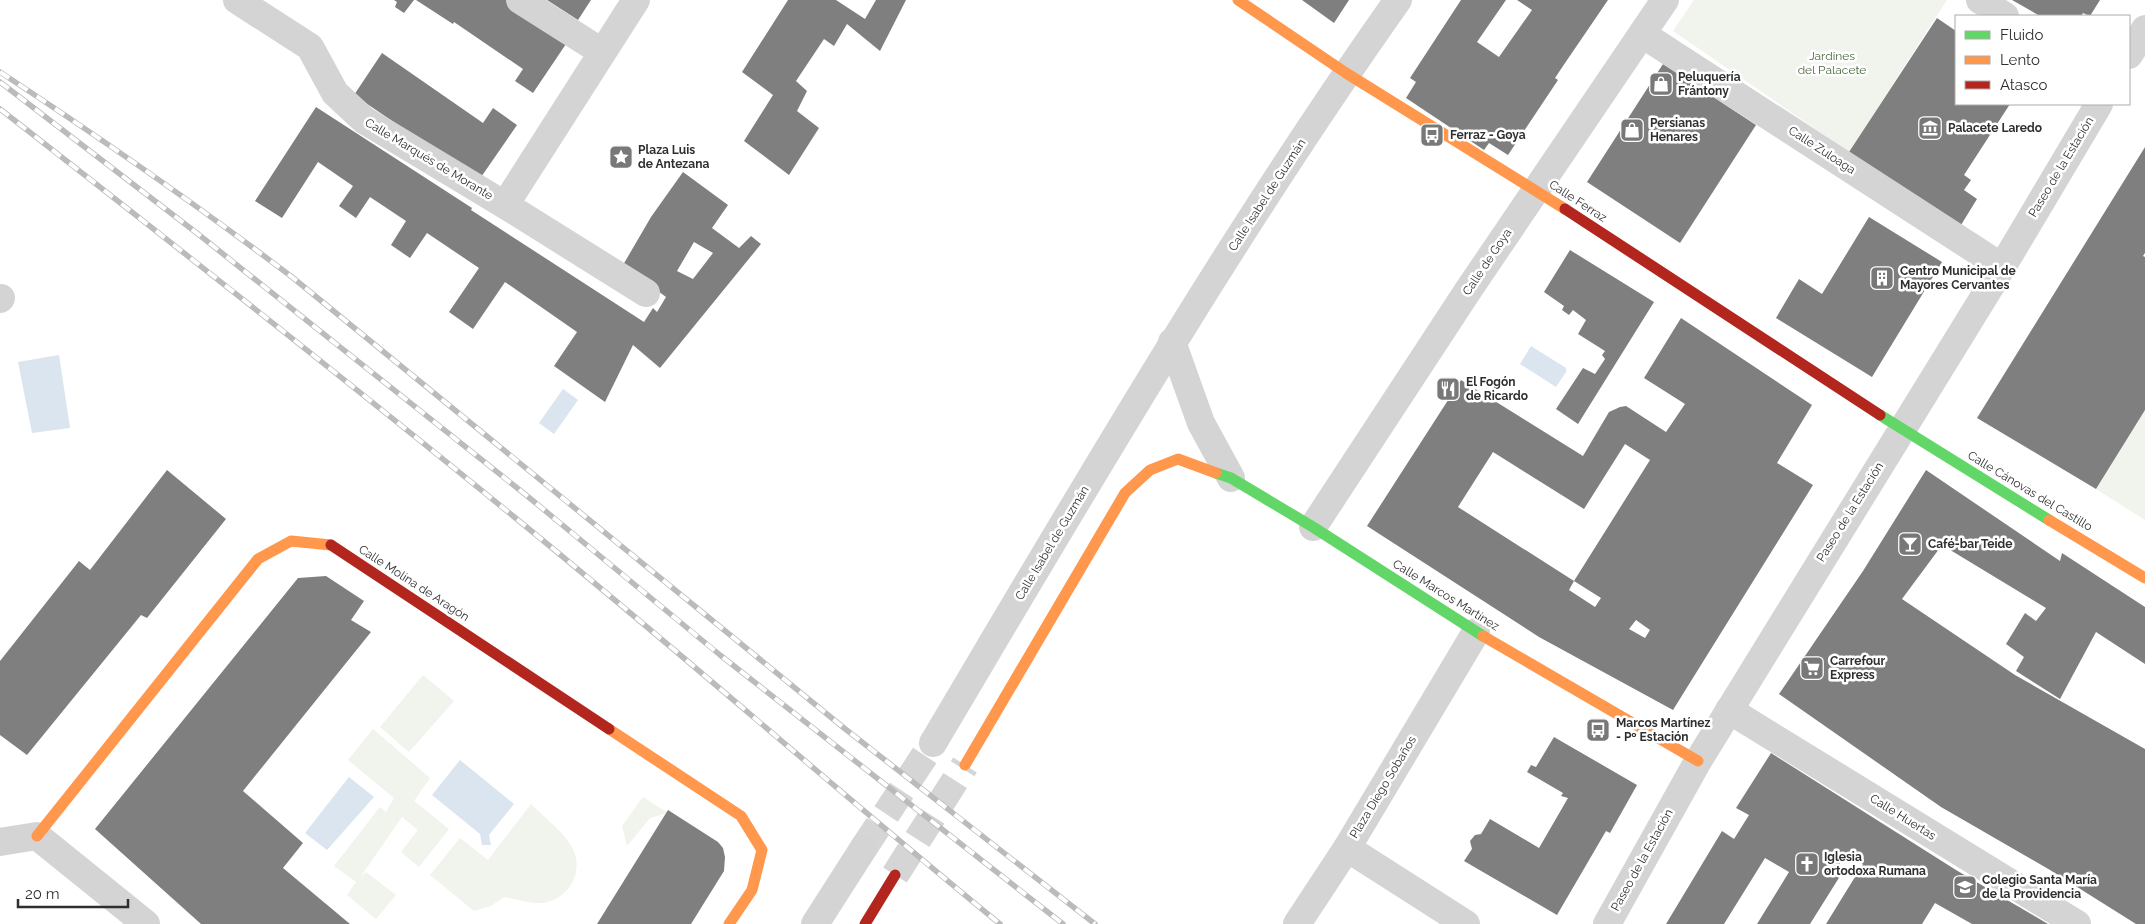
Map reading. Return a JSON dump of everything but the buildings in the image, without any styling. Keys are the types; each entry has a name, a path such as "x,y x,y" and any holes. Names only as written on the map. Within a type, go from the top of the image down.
{"street":[{"name":"Calle Marqués de Morante","path":"237,0 310,47 335,93 364,120 646,293"},
{"path":"520,0 602,52"},
{"path":"505,205 636,0"},
{"name":"Calle Ferraz","path":"1238,0 1346,73 1536,190 1902,428"},
{"name":"Calle Isabel de Guzmán","path":"933,744 1172,342 1346,73 1398,0"},
{"name":"Calle de Goya","path":"1314,527 1469,289 1665,0"},
{"path":"1980,0 2004,15"},
{"path":"2130,53 2145,29"},
{"name":"Calle Zuloaga","path":"1642,34 2002,266"},
{"name":"Paseo de la Estación","path":"1607,924 1698,761 2002,266 2098,105"},
{"path":"1172,342 1201,422 1231,478"},
{"name":"Calle Cánovas del Castillo","path":"1902,428 2145,578"},
{"name":"Calle Marcos Martínez","path":"964,765 1125,493 1150,470 1178,460 1231,478 1314,527 1476,632 1698,761"},
{"name":"Calle Molina de Aragón","path":"37,836 258,559 291,541 330,544 741,816 762,850 752,890 730,924"},
{"name":"Plaza Diego Sobaños","path":"1466,924 1347,848 1476,632"},
{"name":"Calle Huertas","path":"1729,710 2077,924"},
{"path":"0,842 37,836 146,924"},
{"path":"1297,924 1347,848"},
{"path":"815,924 863,849"},
{"path":"865,924 895,875"}],"green space":[{"name":"Jardines del Palacete","path":"1694,0 1947,0 1849,152 1673,31"},
{"path":"2145,410 2145,520 2096,489"},
{"path":"423,675 454,701 409,752 380,727"},
{"path":"373,729 430,778 414,801 449,829 419,867 401,852 418,830 402,817 361,876 366,872 396,895 376,919 347,895 356,882 334,866 380,807 386,812 394,798 348,760"},
{"path":"643,797 668,813 650,818 627,846 622,826"},
{"path":"531,804 554,825 573,849 577,868 575,877 565,893 548,902 538,903 504,897 491,906 474,911 430,875 460,838 488,860"}],"shaded area":[{"path":"1531,346 1566,368 1566,372 1556,387 1520,364"},
{"path":"59,355 70,428 32,433 18,362"},
{"path":"563,389 578,400 554,434 539,423"},
{"path":"460,760 514,804 489,835 491,845 482,845 480,834 432,795"},
{"path":"349,777 374,797 327,850 305,833"}],"tunnel":[{"path":"863,849 933,743"},
{"path":"895,875 965,765"}],"railway":[{"path":"0,72 148,172 292,277 844,728 1095,924"},
{"path":"0,82 198,234 526,495 720,655 1063,924"},
{"path":"0,109 258,311 513,516 1000,924"}],"traffic: fast":[{"path":"1880,415 2049,520"},
{"path":"1216,473 1231,478 1313,527 1483,636"}],"traffic: slow":[{"path":"1238,0 1346,73 1565,209"},
{"path":"965,765 1125,493 1150,470 1178,459 1216,473"},
{"path":"2049,520 2145,578"},
{"path":"37,836 258,559 291,541 331,545"},
{"path":"1483,636 1698,761"},
{"path":"609,729 741,816 762,850 752,890 729,924"}],"traffic: jam":[{"path":"1565,209 1880,415"},
{"path":"331,545 609,729"},
{"path":"865,924 895,875"}],"place":[{"name":"Peluquería Frántony","path":"1661,84"},
{"name":"Palacete Laredo","path":"1930,128"},
{"name":"Persianas Henares","path":"1632,130"},
{"name":"Ferraz - Goya","path":"1432,135"},
{"name":"Plaza Luis de Antezana","path":"621,157"},
{"name":"Centro Municipal de Mayores Cervantes","path":"1882,278"},
{"name":"El Fogón de Ricardo","path":"1448,389"},
{"name":"Café-bar Teide","path":"1910,544"},
{"name":"Carrefour Express","path":"1812,668"},
{"name":"Marcos Martínez - Pº Estación","path":"1598,730"},
{"name":"Iglesia ortodoxa Rumana","path":"1807,864"},
{"name":"Colegio Santa María de la Providencia","path":"1965,887"}]}
